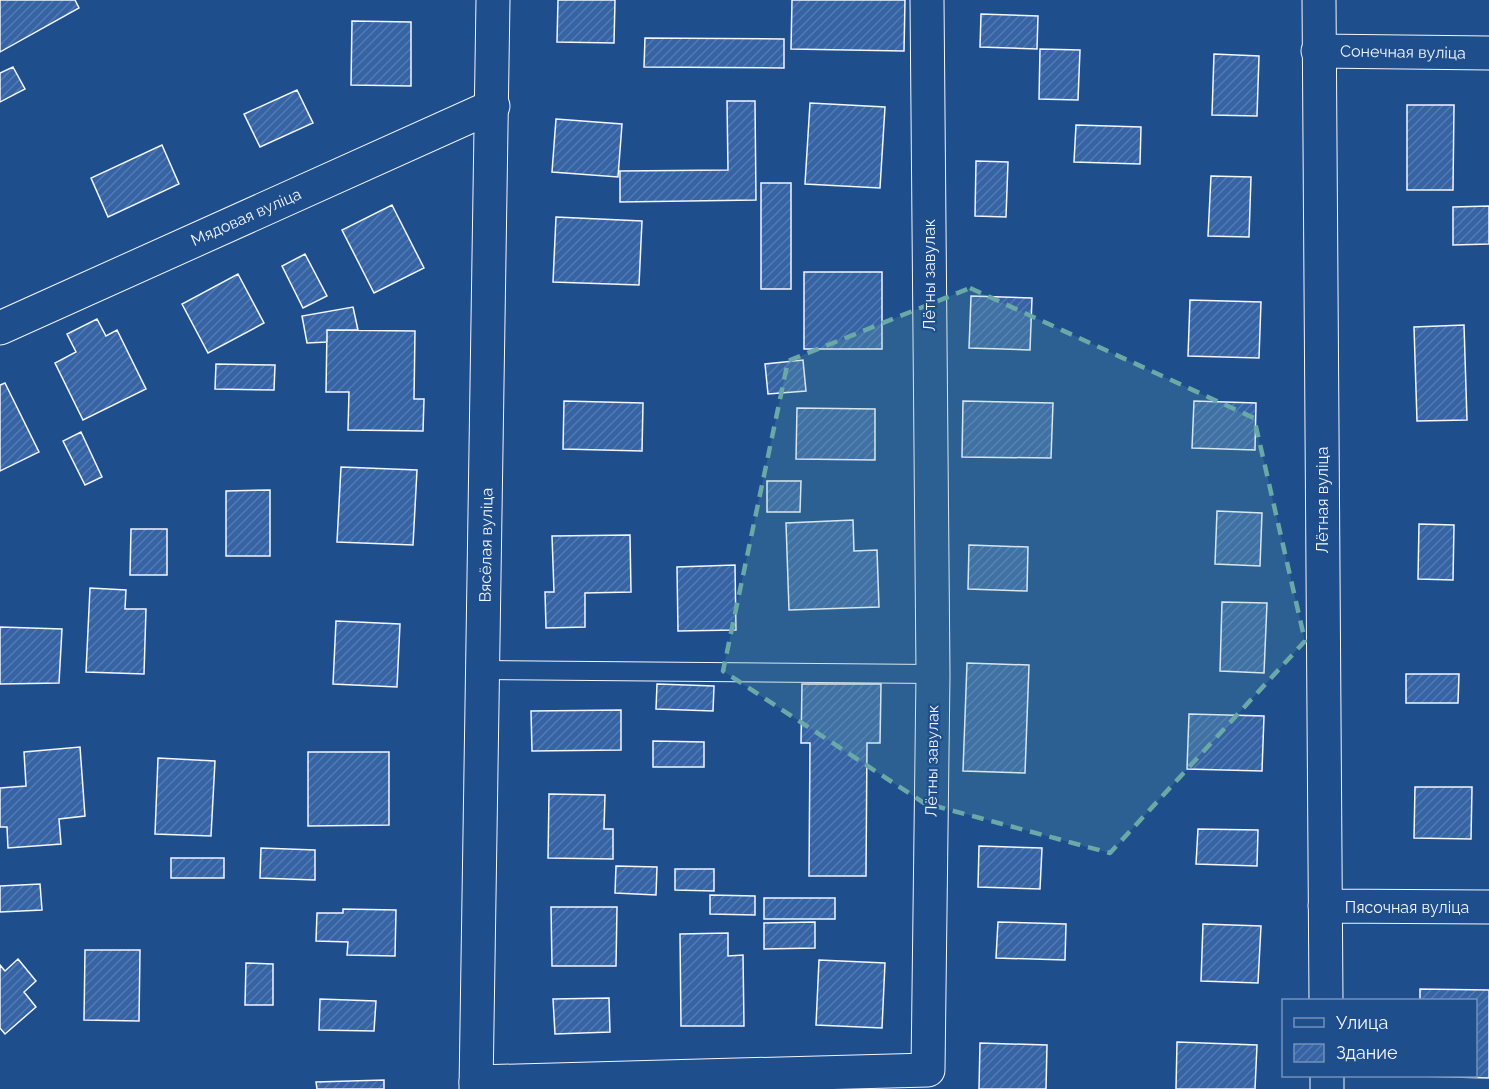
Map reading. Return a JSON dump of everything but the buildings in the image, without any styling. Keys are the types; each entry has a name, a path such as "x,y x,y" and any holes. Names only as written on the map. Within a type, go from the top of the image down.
{"street":[{"name":"Вясёлая вуліца","path":"476,1085 493,0"},
{"name":"Лётны завулак","path":"476,1085 928,1070 933,674 927,0"},
{"name":"Лётная вуліца","path":"1319,0 1326,999"},
{"name":"Сонечная вуліца","path":"1318,51 1489,53"},
{"name":"Мядовая вуліца","path":"0,328 493,106"},
{"name":"Пясочная вуліца","path":"1325,906 1489,907"}],"lane":[{"path":"484,670 933,674"}],"highlighted area":[{"path":"970,288 1254,418 1305,641 1110,853 924,803 723,671 788,361"}]}
